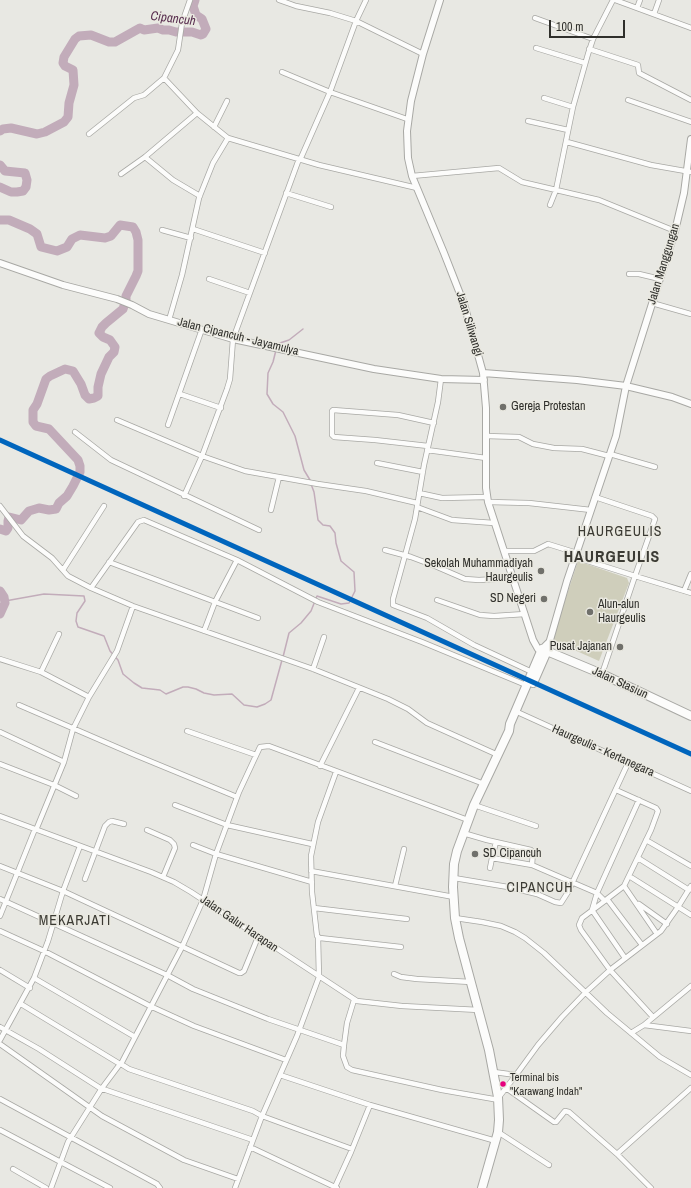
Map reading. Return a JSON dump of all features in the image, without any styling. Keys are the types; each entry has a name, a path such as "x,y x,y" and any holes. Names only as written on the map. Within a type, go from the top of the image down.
{"main road":[{"path":"518,713 526,685 546,648"},
{"path":"482,1188 497,1136 498,1099 494,1072 455,918 455,858 474,805 509,731 510,724 518,713 546,648"},
{"name":"Jalan Stasiun","path":"546,648 691,716"}],"street":[{"path":"89,134 134,98 144,95 164,78 178,50 182,23 190,0"},
{"path":"279,0 296,6 330,13 356,21 423,54"},
{"path":"184,496 221,408 230,379 233,338 286,193 299,160 330,92 356,21 366,0"},
{"name":"Jalan Siliwangi","path":"440,0 413,89 408,119 408,158 416,188 464,304 483,377 488,500 494,523 533,640 538,649 546,648"},
{"path":"550,205 556,190 573,107 593,38 614,0 691,28"},
{"path":"637,8 640,0"},
{"path":"654,14 659,0"},
{"path":"535,18 593,38"},
{"path":"536,48 586,63"},
{"path":"590,49 638,65 638,73 691,100"},
{"path":"282,72 330,92 408,119"},
{"path":"164,78 197,113 228,138 299,160 416,188"},
{"path":"544,98 573,107"},
{"path":"628,100 691,122"},
{"path":"214,127 227,101"},
{"path":"121,174 145,157 197,113"},
{"path":"528,121 568,130"},
{"path":"168,320 182,275 200,196 213,163 228,138"},
{"name":"Jalan Manggungan","path":"546,648 609,455 617,429 626,386 675,231 689,172 691,140"},
{"path":"567,142 651,165 689,172"},
{"path":"145,157 173,180 200,196"},
{"path":"412,176 499,168 522,182 599,200 675,231"},
{"path":"286,193 331,207"},
{"path":"192,229 265,253"},
{"path":"162,230 191,238"},
{"name":"Jalan Cipancuh - Jayamulya","path":"0,263 57,283 132,304 145,313 168,320 281,350 374,369 441,379 483,377 577,380 626,386 672,397 691,404"},
{"path":"629,274 643,274 660,279"},
{"path":"209,279 250,293"},
{"path":"652,303 691,314"},
{"path":"168,425 202,329"},
{"path":"441,379 434,424 417,505 406,555 393,599 393,605 427,618 474,645 532,672"},
{"path":"180,394 221,408"},
{"path":"434,424 398,415 332,411 332,435 334,437 375,440 486,458"},
{"path":"117,420 202,456 245,471 366,491 417,505 452,520 494,523"},
{"path":"75,432 108,458 184,496 259,530"},
{"path":"486,436 519,438 533,444 554,448 580,448 655,467"},
{"path":"377,463 423,472"},
{"path":"270,510 279,477"},
{"path":"419,493 442,498 529,503 591,510"},
{"path":"596,496 652,516 655,519 634,576 602,674"},
{"path":"0,506 18,531 52,558 68,576 90,588 133,606 313,669 392,701 408,709 427,723 498,755"},
{"path":"63,570 104,506"},
{"path":"90,588 138,522 144,520 237,560 313,600 386,627 526,685"},
{"path":"504,551 534,551 548,544 634,576 691,593"},
{"path":"385,550 406,555 465,579 478,580 512,578"},
{"path":"204,631 215,602 237,560"},
{"path":"109,562 258,618"},
{"path":"684,591 691,574"},
{"path":"437,600 480,615 494,616 525,614"},
{"path":"0,916 64,762 74,729 89,697 117,651 133,606"},
{"path":"41,672 59,634"},
{"path":"313,669 324,637"},
{"path":"1,660 41,672 89,697"},
{"path":"320,766 359,688"},
{"path":"19,705 237,797"},
{"name":"Haurgeulis - Kertanegara","path":"518,713 691,791"},
{"path":"187,731 256,755"},
{"path":"0,740 1,733 64,762"},
{"path":"375,742 484,784"},
{"path":"51,1188 71,1137 102,1088 121,1064 182,946 202,900 216,854 237,797 260,747 269,746 468,820"},
{"path":"454,878 508,887 537,894 558,903 564,901 628,763"},
{"path":"0,764 54,785 76,796"},
{"path":"235,1188 262,1116 299,1030 319,977 318,937 310,863 312,844 322,809 336,772"},
{"path":"616,790 656,808 658,811 624,886 582,918 579,925 610,970 653,1017"},
{"path":"625,958 592,910 596,893 611,865 639,800"},
{"path":"175,805 227,825 312,844"},
{"path":"474,805 536,826"},
{"name":"Jalan Galur Harapan","path":"0,816 163,877 182,886 354,1000 402,1006 479,1010"},
{"path":"85,879 107,824 112,821 124,824"},
{"path":"147,830 170,840 174,844 175,848 163,877"},
{"path":"463,833 531,850 533,852 532,865"},
{"path":"646,840 691,866"},
{"path":"490,868 496,842"},
{"path":"193,845 216,854 312,882"},
{"path":"0,1040 30,988 80,846"},
{"path":"396,886 404,849"},
{"path":"492,858 532,865 596,893 606,900 642,946"},
{"path":"354,1000 347,1023 344,1045 344,1062 349,1069 442,1090 498,1099 538,1045 562,1017 610,970 657,934 667,924 690,888 638,858"},
{"path":"0,866 63,891 240,973 244,970 258,937"},
{"path":"311,871 454,897"},
{"path":"629,876 691,915"},
{"path":"624,886 638,904 657,934"},
{"path":"0,899 167,975 193,989 268,1019 344,1045"},
{"path":"638,904 667,924"},
{"path":"314,908 407,919"},
{"path":"455,918 482,922 507,928 515,932 544,953 607,1013 660,1057 691,1075"},
{"path":"0,931 44,951 150,1006 194,1026 286,1060"},
{"path":"318,937 401,947"},
{"path":"0,970 30,988"},
{"path":"394,974 401,977 417,979 471,982"},
{"path":"34,978 135,1036"},
{"path":"631,1033 644,1025 691,986"},
{"path":"21,1004 121,1064 149,1076 253,1112 352,1149"},
{"path":"644,1025 691,1031"},
{"path":"0,1027 102,1088 253,1140"},
{"path":"0,1044 89,1108 184,1160 238,1179"},
{"path":"494,1072 516,1075"},
{"path":"280,1075 370,1104 497,1136 549,1165"},
{"path":"506,1088 554,1122 556,1122 565,1111 569,1112 617,1154 651,1188"},
{"path":"617,1154 691,1088"},
{"path":"0,1099 157,1184 160,1188"},
{"path":"250,1147 336,1188 370,1104"},
{"path":"0,1130 110,1188"},
{"path":"13,1169 46,1188"}],"green space":[{"name":"Alun-alun Haurgeulis","path":"578,561 627,578 629,583 599,661 552,640"}],"waterway":[{"name":"Cipancuh","path":"0,131 11,128 37,134 45,132 64,122 68,117 69,103 74,85 73,70 65,66 63,63 64,57 75,39 79,36 91,35 109,42 115,42 140,28 144,30 158,28 176,32 192,32 201,35 206,29 202,19 196,15 193,6 195,0"},
{"name":"Cipancuh","path":"0,165 5,171 25,173 27,180 26,187 23,191 11,192 0,187"},
{"name":"Cipancuh","path":"0,220 9,220 30,229 37,234 41,247 57,251 67,247 72,239 80,235 105,238 111,236 120,225 133,227 138,240 138,271 126,296 123,309 106,323 99,333 103,337 110,340 115,347 114,352 109,357 101,374 98,387 98,396 89,399 85,395 81,384 73,371 65,369 46,379 37,404 33,410 33,422 36,426 49,429 78,460 80,472 67,496 59,503 56,509 49,510 39,508 29,511 21,520 9,517 8,528 6,531 0,529"},
{"path":"277,346 277,344 289,340 303,329"},
{"path":"276,350 268,373 267,394 273,404 283,412 295,436 304,470 310,480"},
{"path":"283,657 289,633 301,623 311,611 317,596 341,604 349,603 355,591 354,572 341,561 335,533 330,526 323,525 318,520 314,492 311,484"},
{"name":"Cipancuh","path":"0,591 4,597 5,603 0,614"},
{"path":"5,601 44,594 84,596 85,601 77,613 76,621 78,627 104,636 110,651 118,660 123,674 134,683 142,688 160,690 166,694 183,687 188,687 214,695 232,694 244,705 257,707 271,700 282,660"}],"transit line":[{"path":"0,440 691,754"}],"place":[{"name":"Gereja Protestan","path":"503,407"},
{"name":"Sekolah Muhammadiyah Haurgeulis","path":"541,571"},
{"name":"SD Negeri","path":"544,599"},
{"name":"Alun-alun Haurgeulis","path":"590,612"},
{"name":"Pusat Jajanan","path":"620,647"},
{"name":"SD Cipancuh","path":"475,854"},
{"name":"Terminal bis \"Karawang Indah\"","path":"503,1084"}],"district":[{"name":"HAURGEULIS","path":"620,532"},
{"name":"HAURGEULIS","path":"612,558"},
{"name":"CIPANCUH","path":"540,888"},
{"name":"MEKARJATI","path":"75,921"}]}
